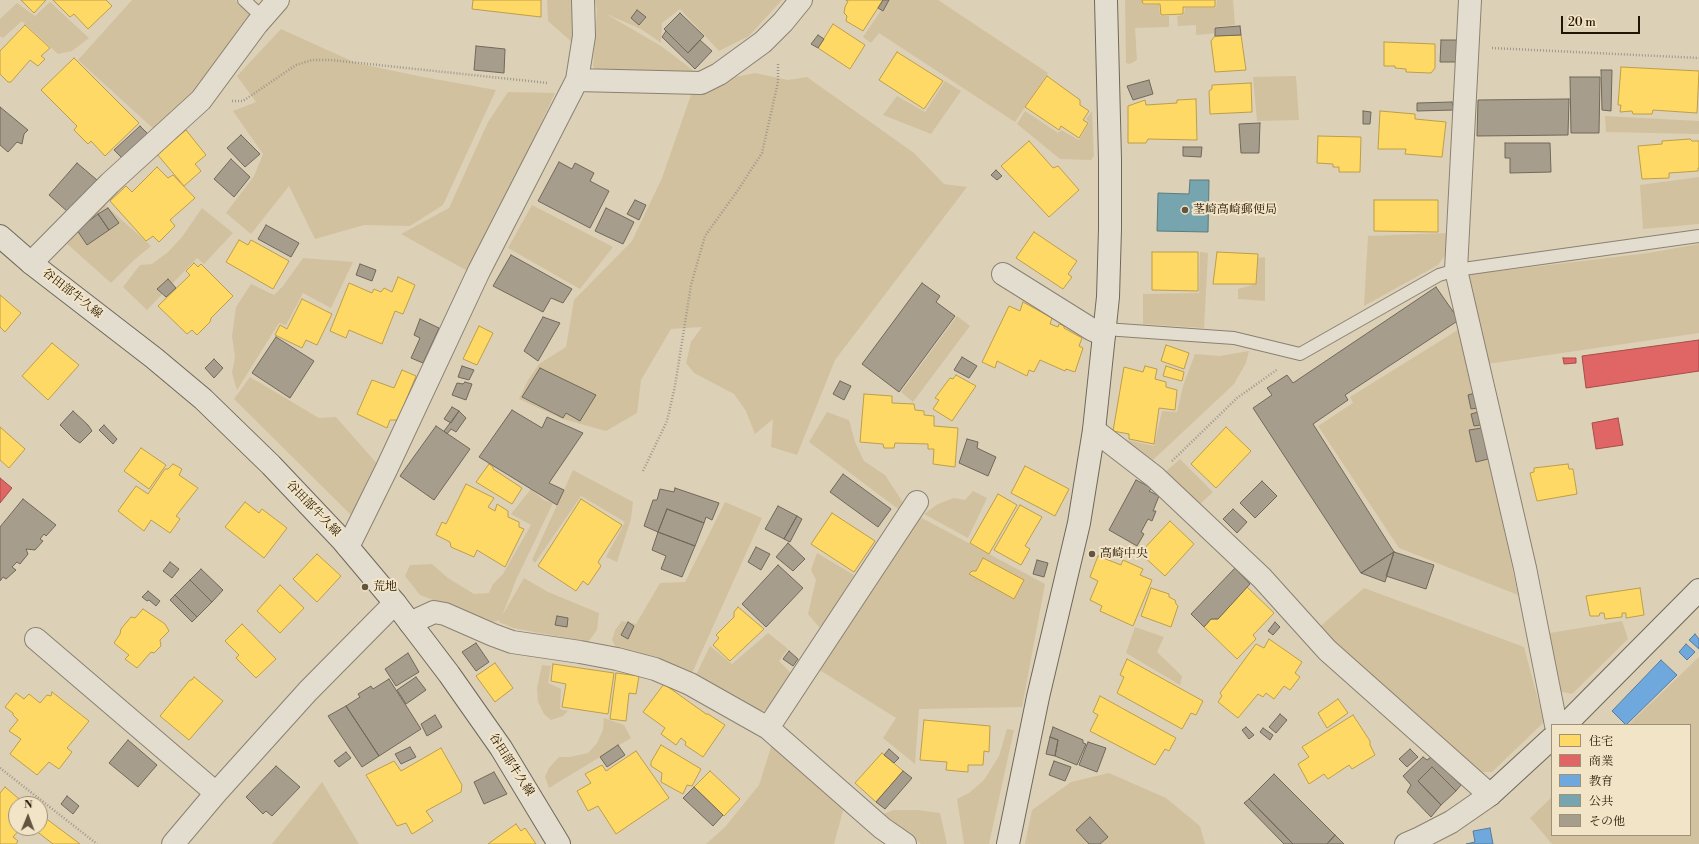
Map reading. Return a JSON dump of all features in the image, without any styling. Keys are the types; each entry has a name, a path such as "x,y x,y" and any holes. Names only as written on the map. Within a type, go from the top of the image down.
{"street":[{"path":"31,263 110,183 201,100 262,17 278,0"},
{"path":"348,547 386,470 479,271 576,83 584,36 582,0"},
{"path":"576,83 701,83 719,74 763,42 784,22 801,0"},
{"path":"1008,844 1038,697 1079,523 1094,430 1108,297 1110,159 1106,0"},
{"path":"1470,0 1456,270 1525,568 1556,724"},
{"name":"谷田部牛久線","path":"0,236 31,263 154,358 203,399 271,465 348,547 410,623 449,674 501,748 559,844"},
{"path":"1003,274 1091,329 1104,332"},
{"path":"1094,430 1155,477 1262,578 1327,650 1490,796"},
{"path":"768,728 917,502"},
{"path":"1567,724 1699,590"},
{"path":"173,844 216,793 308,691 394,603"},
{"path":"410,623 434,612 446,614 493,636 512,642 580,652 655,669 690,684 768,728 882,828 905,844"},
{"path":"36,639 216,793"},
{"path":"1406,844 1451,822 1490,796 1551,739"}],"lane":[{"path":"244,0 262,17"},
{"path":"1104,332 1234,338 1300,354 1439,275 1456,270 1699,236"}],"path":[{"path":"643,471 667,421 675,386 691,285 705,236 762,153 778,82 778,57 775,30"},
{"path":"1467,47 1699,58"},
{"path":"201,100 243,101 296,65 312,60 576,83"},
{"path":"1155,477 1237,398 1300,354"},
{"path":"0,768 97,844"}],"shaded area":[{"path":"132,0 235,0 253,17 203,90 157,132 78,60"},
{"path":"547,0 574,0 573,43 548,21"},
{"path":"595,0 782,0 749,36 719,51 680,9 662,23 661,43 641,29 606,14 661,46 698,74 599,76 593,66 597,11"},
{"path":"888,0 938,0 1048,73 1015,122 879,33 871,43 863,37"},
{"path":"1125,0 1142,0 1142,5 1159,5 1160,16 1169,16 1169,27 1135,28 1137,60 1130,64 1126,63"},
{"path":"1217,0 1233,0 1235,25 1214,27 1214,33 1196,35 1196,25 1178,26 1177,16 1184,15 1185,8 1216,8"},
{"path":"50,2 89,38 72,51 58,54 22,21 3,38 0,36 0,19 17,3 35,16"},
{"path":"281,29 356,63 496,90 443,205 410,226 364,225 315,239 289,186 251,234 226,213 254,176 263,154 233,111 256,102 237,76"},
{"path":"755,73 788,80 807,77 914,153 944,184 967,187 835,360 797,455 771,447 773,419 755,434 746,411 734,394 694,373 686,363 691,342 702,327 671,329 641,380 637,413 606,431 563,419 519,399 528,380 539,364 566,347 574,300 632,241 662,178 692,92 730,78"},
{"path":"1296,76 1299,120 1257,121 1253,77"},
{"path":"945,81 961,91 931,134 883,115 897,96 925,112"},
{"path":"508,92 555,93 471,273 401,234 449,208 488,122"},
{"path":"1025,111 1058,133 1061,130 1079,140 1089,123 1086,119 1092,111 1094,156 1091,160 1060,159 1017,124"},
{"path":"1605,116 1699,121 1699,134 1606,132"},
{"path":"1699,177 1699,224 1643,229 1640,185"},
{"path":"103,203 151,246 134,260 111,283 65,242"},
{"path":"532,205 613,247 580,289 508,248"},
{"path":"202,208 233,233 204,264 197,258 147,310 123,287 140,265 152,264 168,252 182,237"},
{"path":"1447,233 1449,238 1446,254 1438,265 1364,306 1368,236"},
{"path":"1699,244 1699,333 1487,364 1467,275 1648,253"},
{"path":"1200,252 1208,253 1204,328 1143,324 1143,294 1199,293"},
{"path":"1265,257 1265,301 1238,299 1238,289 1256,284 1258,258"},
{"path":"303,258 353,262 331,308 303,293 286,325 279,323 237,390 232,373 235,357 232,336 236,307 251,284 274,295 283,286"},
{"path":"957,316 970,326 913,402 901,392"},
{"path":"1461,328 1518,595 1399,548 1318,426 1353,403 1350,397"},
{"path":"1249,351 1246,363 1234,384 1153,460 1118,438 1154,446 1162,411 1177,412 1183,386 1195,354 1220,356"},
{"path":"250,377 319,418 336,417 380,467 357,516 350,514 234,399"},
{"path":"827,412 849,420 855,442 864,461 885,475 906,507 898,509 809,442"},
{"path":"1180,459 1213,492 1198,506 1164,473"},
{"path":"573,470 633,502 631,519 617,562 606,557 625,522 581,496 535,563 532,560"},
{"path":"531,489 544,500 553,503 516,580 502,616 524,578 548,592 599,613 597,630 588,642 513,628 499,622 500,620 494,622 420,595 405,576 410,565 432,564 448,578 474,594 489,593 493,584 503,574 531,525 511,514"},
{"path":"973,491 987,498 968,538 924,514 938,504 954,498 965,500"},
{"path":"725,502 762,518 692,673 661,659 616,648 612,640 615,630 622,621 636,624 660,583 685,582"},
{"path":"920,517 1045,584 1022,707 919,709 915,764 883,738 896,718 818,669"},
{"path":"817,553 854,575 823,625 819,627 808,614 816,580 811,570"},
{"path":"1364,588 1524,647 1544,722 1492,772 1482,772 1316,630"},
{"path":"1622,621 1628,639 1572,694 1559,691 1550,633"},
{"path":"1135,627 1164,637 1157,652 1182,676 1180,685 1126,653"},
{"path":"768,633 788,649 779,661 791,673 766,710 760,711 696,675 710,646 732,664"},
{"path":"1699,657 1699,844 1552,844 1530,818 1551,798 1551,836 1691,836 1691,724 1629,724"},
{"path":"542,665 551,666 548,683 561,689 560,709 568,711 563,716 551,720 544,714 538,702 537,688"},
{"path":"604,718 624,725 631,738 549,788 545,777 549,768 559,757 570,757 588,753 597,743 603,730"},
{"path":"1007,729 1014,730 989,844 964,844 957,799 969,793 984,780 999,756"},
{"path":"772,744 844,807 834,844 706,844 725,827 759,785"},
{"path":"1109,773 1166,798 1200,826 1205,844 1025,844 1032,810 1071,782"},
{"path":"322,782 359,844 272,844"},
{"path":"893,810 917,810 940,813 947,844 921,844 884,814"}],"building: 住宅":[{"path":"21,0 46,0 34,13"},
{"path":"53,0 106,0 112,6 88,29 74,14 70,17"},
{"path":"473,0 541,0 541,17 472,9"},
{"path":"846,0 883,0 863,31 846,21 847,16 844,13 848,1"},
{"path":"1142,0 1215,0 1215,7 1183,7 1183,14 1161,15 1160,4 1143,4"},
{"path":"833,24 865,45 850,69 818,48"},
{"path":"25,25 50,48 41,56 45,59 38,66 30,60 11,82 8,82 0,74 0,51"},
{"path":"1241,35 1246,70 1215,72 1211,41 1215,36"},
{"path":"1384,42 1435,44 1435,68 1431,73 1406,72 1406,69 1395,68 1395,66 1384,66"},
{"path":"897,52 943,81 924,109 879,80"},
{"path":"74,58 139,123 105,156 91,141 88,144 74,130 77,126 41,90"},
{"path":"1621,67 1699,71 1697,113 1653,110 1652,114 1633,114 1632,111 1620,112 1621,105 1618,105"},
{"path":"1047,76 1080,100 1080,105 1089,111 1083,120 1088,123 1079,138 1061,126 1059,130 1025,107"},
{"path":"1251,83 1252,112 1210,114 1209,91 1212,89 1212,85"},
{"path":"1196,99 1197,140 1148,139 1146,143 1128,143 1128,106 1145,100 1146,105 1177,103 1177,100"},
{"path":"1380,111 1415,114 1415,119 1446,122 1442,157 1405,154 1406,149 1378,149"},
{"path":"186,130 206,155 195,164 201,171 184,186 157,154"},
{"path":"1318,136 1361,137 1360,172 1339,172 1339,167 1333,167 1333,164 1317,163"},
{"path":"1690,139 1692,141 1699,141 1698,171 1669,173 1669,178 1642,179 1638,146 1662,144 1662,141"},
{"path":"1029,141 1053,168 1058,166 1079,190 1049,217 1001,166"},
{"path":"157,167 168,178 173,175 195,198 170,220 175,226 159,242 153,236 146,241 110,201 126,186 132,192"},
{"path":"1374,200 1438,200 1438,232 1374,231"},
{"path":"1034,232 1077,261 1068,274 1072,277 1063,289 1016,258"},
{"path":"239,240 248,245 251,240 289,261 273,289 226,262"},
{"path":"1152,252 1198,252 1198,291 1152,290"},
{"path":"1217,252 1258,254 1256,284 1213,284"},
{"path":"194,263 198,267 201,264 233,296 211,318 210,322 197,335 192,330 187,334 158,306 190,275 186,271"},
{"path":"398,277 415,285 403,314 395,311 382,344 349,330 346,338 330,331 349,283 372,293 374,289 381,292 384,288 392,292"},
{"path":"0,295 21,313 5,332 0,327"},
{"path":"302,299 332,314 317,345 306,340 302,348 275,335 280,325 287,329"},
{"path":"1023,302 1052,318 1050,324 1058,327 1059,324 1064,326 1064,328 1082,338 1079,346 1083,348 1075,372 1066,369 1065,371 1040,360 1034,372 1029,370 1027,376 997,361 995,368 982,362 1009,306 1020,311"},
{"path":"479,326 493,333 477,365 463,359"},
{"path":"52,343 79,365 48,400 22,376"},
{"path":"1166,345 1189,353 1184,369 1161,361"},
{"path":"1145,366 1157,369 1155,379 1166,382 1166,387 1177,390 1175,410 1159,408 1154,444 1129,439 1129,434 1113,431 1124,367 1143,372"},
{"path":"1166,366 1184,372 1182,381 1163,376"},
{"path":"402,370 416,376 398,420 390,420 387,428 357,414 372,380 394,388"},
{"path":"956,375 976,386 952,421 933,409 939,400 935,398 950,378 953,379"},
{"path":"864,394 892,396 892,403 914,404 915,410 924,411 924,415 934,416 934,426 958,428 955,467 933,464 934,449 928,449 928,444 895,443 894,448 884,448 883,444 860,442"},
{"path":"0,427 25,449 9,468 0,460"},
{"path":"1226,427 1251,451 1216,488 1191,464"},
{"path":"141,448 166,465 149,489 124,471"},
{"path":"173,464 182,469 179,475 198,488 176,516 180,519 170,533 151,520 144,531 118,511 136,486 148,494 165,469 168,469"},
{"path":"489,464 493,467 493,469 522,488 512,504 476,482"},
{"path":"1568,464 1569,469 1573,469 1577,494 1537,501 1530,473 1534,472 1534,468"},
{"path":"1025,466 1069,489 1055,516 1011,493"},
{"path":"466,484 494,498 488,507 495,511 497,504 508,511 508,517 519,522 519,527 524,529 505,567 477,550 474,557 451,547 450,542 436,535 442,522 446,524"},
{"path":"998,494 1017,505 989,554 970,543"},
{"path":"581,499 622,525 598,562 601,566 588,585 583,581 576,591 538,566"},
{"path":"245,502 259,513 262,509 287,528 264,558 225,527"},
{"path":"1020,505 1042,517 1025,546 1030,549 1021,565 994,550"},
{"path":"832,513 875,541 854,572 811,544"},
{"path":"1170,521 1194,544 1165,576 1140,553"},
{"path":"317,554 341,576 317,602 293,579"},
{"path":"1098,556 1121,565 1123,560 1143,569 1140,575 1152,580 1133,626 1100,611 1102,606 1090,600 1098,581 1090,577"},
{"path":"983,558 1024,580 1014,599 969,574 972,571 976,571"},
{"path":"280,585 304,608 280,633 257,611"},
{"path":"1247,587 1274,613 1253,635 1256,639 1237,659 1204,627 1211,619 1218,619"},
{"path":"1151,588 1169,594 1169,597 1175,600 1178,606 1171,627 1141,616"},
{"path":"1640,588 1644,615 1626,618 1626,613 1622,613 1622,617 1605,619 1604,613 1600,613 1599,616 1590,616 1586,596"},
{"path":"738,607 764,629 730,661 713,645 719,638 716,635 734,617 734,612"},
{"path":"143,609 165,624 169,631 160,640 161,646 154,653 151,652 137,668 125,659 129,655 114,643 120,634 121,629 131,617 135,618"},
{"path":"242,624 276,659 256,678 236,658 239,655 225,641"},
{"path":"1269,639 1302,662 1295,673 1300,677 1290,690 1284,686 1274,699 1266,693 1263,697 1258,694 1238,718 1218,702 1222,696 1220,693 1256,644 1264,648"},
{"path":"1127,659 1203,701 1196,715 1191,713 1182,729 1117,693 1124,677 1120,675"},
{"path":"495,663 513,688 495,702 476,676"},
{"path":"553,664 614,673 608,714 562,707 566,684 551,681"},
{"path":"616,673 639,676 636,694 629,693 626,721 610,719"},
{"path":"194,677 223,701 189,740 160,716"},
{"path":"664,684 706,714 725,725 703,757 685,745 686,742 681,738 676,745 661,734 665,728 643,712"},
{"path":"52,692 89,721 67,748 72,752 59,769 49,762 37,775 10,754 21,739 9,731 18,720 13,713 5,707 16,693 24,699 29,694 40,703 47,695 51,696"},
{"path":"1100,696 1176,738 1169,751 1165,749 1155,765 1090,731 1098,715 1093,712"},
{"path":"1338,699 1348,713 1327,728 1318,713"},
{"path":"1353,715 1370,741 1370,745 1375,755 1352,769 1349,765 1328,779 1324,774 1309,784 1298,764 1309,757 1302,747"},
{"path":"924,720 990,726 989,752 984,751 983,765 968,765 968,772 946,770 947,762 920,760"},
{"path":"661,745 701,769 692,786 687,785 683,794 661,782 662,773 651,766 651,762"},
{"path":"441,748 462,785 461,792 426,811 433,821 412,834 406,823 397,826 366,775 394,761 401,771"},
{"path":"636,751 669,798 616,834 598,806 588,811 577,791 591,783 585,774 602,765 606,771"},
{"path":"882,753 903,771 876,802 855,783"},
{"path":"710,771 740,799 724,816 694,787"},
{"path":"5,787 16,796 8,796 8,836 14,836 13,837 18,841 16,844 0,844 0,793"},
{"path":"48,820 80,844 53,844 43,836 48,836"},
{"path":"516,824 521,831 525,828 536,844 488,844"}],"building: 商業":[{"path":"1699,340 1699,371 1586,388 1582,356"},
{"path":"1563,358 1576,358 1576,363 1564,364"},
{"path":"1618,418 1623,445 1596,449 1592,423"},
{"path":"0,478 12,488 0,503"}],"building: 教育":[{"path":"1695,634 1699,639 1699,649 1689,640"},
{"path":"1686,644 1695,652 1687,660 1679,652"},
{"path":"1661,660 1677,675 1627,724 1625,724 1612,711"},
{"path":"1490,828 1493,844 1466,844 1475,842 1473,831"}],"building: 公共":[{"path":"1190,180 1209,180 1208,232 1157,231 1158,193 1189,194"}],"building: その他":[{"path":"883,0 889,0 883,11 878,8"},
{"path":"637,10 646,17 639,25 631,18"},
{"path":"680,13 704,36 688,53 664,29"},
{"path":"1240,26 1241,35 1215,36 1215,28"},
{"path":"666,31 688,53 700,40 712,51 695,69 662,37"},
{"path":"818,35 824,39 818,48 811,44"},
{"path":"1441,40 1458,40 1458,62 1440,62"},
{"path":"476,46 505,49 504,73 474,70"},
{"path":"1601,70 1612,70 1611,111 1602,110"},
{"path":"1570,77 1600,77 1599,133 1571,133"},
{"path":"1149,80 1153,94 1133,100 1127,86"},
{"path":"1569,99 1568,135 1477,136 1478,100"},
{"path":"1452,102 1454,110 1417,111 1417,103"},
{"path":"0,107 28,130 24,134 22,144 17,142 8,152 0,145"},
{"path":"1363,111 1371,112 1370,124 1363,124"},
{"path":"1260,123 1259,153 1241,153 1239,124"},
{"path":"140,126 149,135 123,159 114,150"},
{"path":"241,135 260,154 245,167 227,148"},
{"path":"1505,143 1550,143 1551,172 1510,173 1510,158 1505,158"},
{"path":"1183,147 1202,147 1201,157 1183,156"},
{"path":"231,159 250,177 234,197 214,179"},
{"path":"559,162 572,169 575,163 594,173 590,181 609,191 590,228 538,201"},
{"path":"77,163 97,180 69,213 49,195"},
{"path":"996,170 1002,176 997,180 991,175"},
{"path":"635,200 646,205 639,220 627,214"},
{"path":"108,208 119,223 109,230 98,214"},
{"path":"606,208 634,222 623,244 595,231"},
{"path":"98,214 109,230 87,245 77,230"},
{"path":"266,225 299,243 291,257 258,239"},
{"path":"511,255 572,289 563,303 551,298 543,312 493,286"},
{"path":"360,264 376,270 372,281 356,275"},
{"path":"168,279 176,288 166,297 157,289"},
{"path":"922,283 940,296 936,302 955,316 899,392 862,364"},
{"path":"1436,287 1459,320 1345,395 1348,400 1313,424 1394,552 1361,573 1253,408 1272,395 1267,388 1287,375 1293,383"},
{"path":"543,317 560,323 538,361 524,351"},
{"path":"420,319 439,328 423,363 411,358 420,338 414,335"},
{"path":"276,337 314,361 290,398 252,373"},
{"path":"962,357 977,366 969,378 954,370"},
{"path":"214,359 223,368 214,378 205,368"},
{"path":"462,366 474,370 469,380 458,377"},
{"path":"540,368 596,395 580,421 566,413 563,418 522,397"},
{"path":"840,381 851,386 844,400 833,394"},
{"path":"465,382 472,384 466,400 452,395 457,383 463,384"},
{"path":"1475,393 1478,408 1471,409 1468,395"},
{"path":"452,407 459,411 451,423 444,419"},
{"path":"512,410 542,428 547,417 583,433 549,483 564,490 557,505 479,457"},
{"path":"73,411 88,425 92,431 80,443 60,425"},
{"path":"459,411 466,418 456,432 451,429 447,434 444,431"},
{"path":"1478,412 1481,425 1474,426 1471,414"},
{"path":"104,425 117,439 113,444 99,430"},
{"path":"436,426 470,449 434,500 400,476"},
{"path":"1482,428 1488,459 1476,462 1469,430"},
{"path":"967,439 978,442 977,448 996,457 988,476 959,463"},
{"path":"843,474 891,509 878,527 830,492"},
{"path":"1136,480 1152,488 1149,491 1159,496 1153,511 1156,511 1152,521 1148,519 1141,532 1144,534 1137,546 1109,530"},
{"path":"1262,481 1277,496 1255,518 1240,503"},
{"path":"675,488 719,503 712,520 706,517 704,523 667,509 658,532 644,526 653,500 657,500 660,489 674,492"},
{"path":"23,499 56,525 46,536 44,534 40,539 43,541 35,550 26,549 28,554 20,564 17,562 12,567 16,570 6,579 3,577 0,581 0,527"},
{"path":"778,506 797,516 784,539 765,529"},
{"path":"667,509 704,523 695,546 658,532"},
{"path":"1233,509 1247,522 1237,533 1223,519"},
{"path":"797,516 802,519 790,542 784,539"},
{"path":"658,532 695,546 682,577 661,569 666,556 652,550"},
{"path":"788,543 805,559 793,571 776,557"},
{"path":"756,547 770,554 761,570 748,562"},
{"path":"1394,552 1385,582 1361,573"},
{"path":"1394,552 1434,565 1426,589 1386,576"},
{"path":"1037,560 1048,563 1044,577 1033,574"},
{"path":"170,562 179,569 172,578 163,571"},
{"path":"778,565 803,588 766,627 742,604"},
{"path":"1235,568 1250,584 1218,619 1211,619 1204,627 1191,614"},
{"path":"201,569 223,590 212,602 190,580"},
{"path":"190,580 212,602 197,617 175,595"},
{"path":"148,591 160,601 156,606 149,600 147,601 142,597"},
{"path":"175,595 197,617 192,622 170,600"},
{"path":"557,616 568,618 567,627 555,625"},
{"path":"628,622 634,626 628,639 621,635"},
{"path":"1275,622 1280,627 1273,635 1268,631"},
{"path":"476,643 489,662 476,671 462,652"},
{"path":"789,651 798,659 793,666 783,659"},
{"path":"408,653 419,672 396,686 385,669"},
{"path":"416,677 426,690 406,704 397,690"},
{"path":"389,679 421,729 379,756 346,706 360,697 358,694 371,686 373,689"},
{"path":"346,706 379,756 362,767 328,716"},
{"path":"1280,714 1287,720 1276,733 1269,727"},
{"path":"435,715 442,727 427,736 421,724"},
{"path":"1053,727 1083,740 1083,743 1086,744 1077,765 1055,756 1058,740 1050,737"},
{"path":"1246,727 1254,735 1249,739 1242,730"},
{"path":"1263,728 1273,735 1270,740 1260,732"},
{"path":"1050,737 1058,740 1055,756 1046,754"},
{"path":"128,740 157,765 138,787 109,763"},
{"path":"1088,742 1106,748 1097,772 1079,765"},
{"path":"618,745 625,755 607,767 600,757"},
{"path":"410,747 416,757 401,764 395,754"},
{"path":"889,749 899,758 894,763 884,755"},
{"path":"1410,749 1418,757 1407,767 1399,759"},
{"path":"346,752 351,758 339,767 334,761"},
{"path":"1423,757 1427,760 1431,757 1461,785 1456,791 1432,767 1418,781 1441,805 1431,817 1407,792 1411,785 1403,776"},
{"path":"1054,761 1071,767 1065,781 1049,775"},
{"path":"276,766 300,787 272,816 266,811 263,814 246,797"},
{"path":"1432,767 1456,791 1441,805 1418,781"},
{"path":"903,771 912,778 885,809 876,802"},
{"path":"494,772 507,794 484,804 474,782"},
{"path":"1274,774 1335,835 1327,844 1293,844 1249,799"},
{"path":"694,787 723,815 713,826 683,798"},
{"path":"67,796 79,806 73,814 61,804"},
{"path":"1249,799 1293,844 1284,844 1244,803"},
{"path":"1090,817 1108,837 1100,844 1089,844 1076,830"},
{"path":"1335,835 1344,844 1327,844"}],"place":[{"name":"茎崎高崎郵便局","path":"1185,210"},
{"name":"高崎中央","path":"1092,554"},
{"name":"荒地","path":"365,587"}]}
